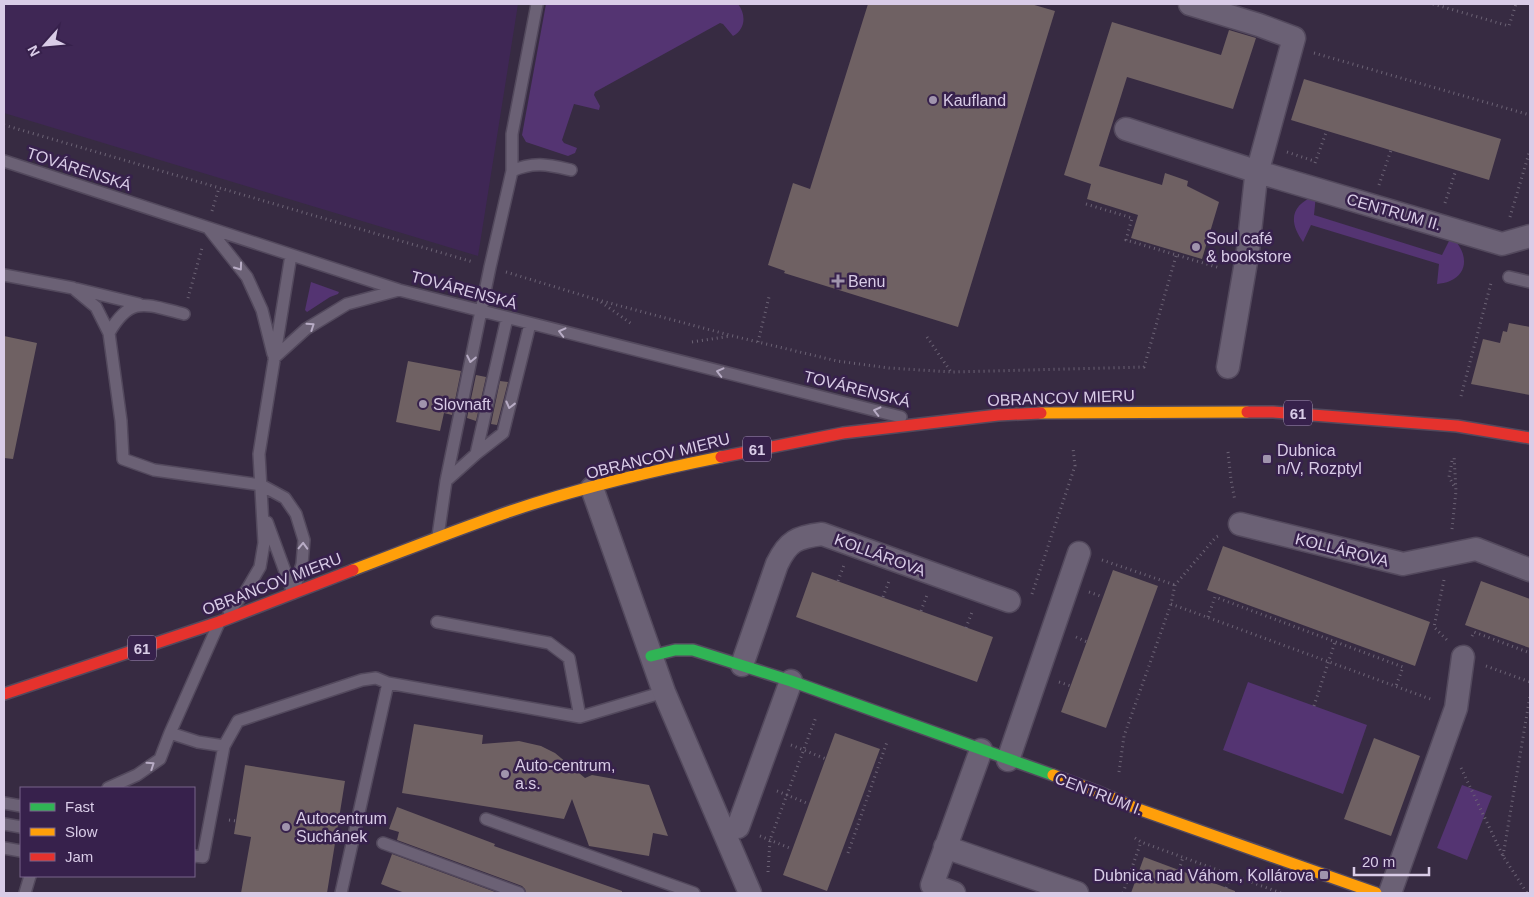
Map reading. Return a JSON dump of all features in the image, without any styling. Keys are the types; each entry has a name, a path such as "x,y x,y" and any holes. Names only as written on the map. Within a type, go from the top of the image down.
{"main road":[{"name":"OBRANCOV MIERU","path":"4,694 219,622 512,511 678,466 843,433 998,415 1070,412 1273,412 1457,426 1530,438"},
{"name":"CENTRUM I.","path":"651,656 675,650 693,650 791,681 1138,809 1376,893"}],"street":[{"path":"1201,5 1294,38 1258,172 1228,367"},
{"name":"CENTRUM II.","path":"1126,129 1258,172 1502,244 1530,236"},
{"path":"592,488 664,692 750,893"},
{"name":"KOLLÁROVA","path":"1240,524 1403,564 1476,549 1530,570"},
{"name":"KOLLÁROVA","path":"742,666 783,551 792,542 804,536 822,534 1009,600"},
{"path":"1008,760 1079,552"},
{"path":"1390,893 1456,708 1463,657"},
{"path":"738,827 791,681"},
{"path":"954,893 932,885 981,750"},
{"path":"945,847 1077,893"}],"lane":[{"path":"438,538 446,481 490,267 512,171 512,134 537,4"},
{"name":"TOVÁRENSKÁ","path":"4,161 399,290 925,423"},
{"path":"512,171 523,166 543,164 570,170"},
{"path":"209,229 247,277 262,310 274,358"},
{"path":"110,787 137,775 160,759 219,622 246,591 260,567 264,543 264,514 259,454 291,255"},
{"path":"4,275 73,288 184,314"},
{"path":"1509,277 1530,282"},
{"path":"73,288 96,307 109,333 122,421 123,460 154,470 261,485 285,498 296,514 304,540 302,564 293,593"},
{"path":"274,358 306,329 347,304 399,290"},
{"path":"109,333 117,318 129,308 146,305"},
{"path":"476,454 508,318"},
{"path":"446,481 502,432 530,324"},
{"path":"264,514 293,593"},
{"path":"437,622 549,643 569,658 580,717"},
{"path":"195,856 203,857 224,746 238,722 362,680 376,678 388,683 580,717 664,692"},
{"path":"341,893 388,683"},
{"path":"170,733 198,742 224,746"},
{"path":"4,803 20,806"},
{"path":"486,819 694,893"},
{"path":"4,824 20,827"},
{"path":"383,843 519,893"},
{"path":"4,848 20,851"},
{"path":"25,893 30,877"}],"path":[{"path":"1433,4 1509,26 1516,4"},
{"path":"1291,47 1530,115"},
{"path":"4,125 598,300 837,361 889,368 952,372 1144,367 1176,256"},
{"path":"1308,187 1326,130"},
{"path":"1372,206 1391,150"},
{"path":"1286,152 1316,162"},
{"path":"1438,225 1456,170"},
{"path":"1380,182 1389,184"},
{"path":"212,213 218,188"},
{"path":"1436,198 1455,204"},
{"path":"1086,204 1132,218 1126,240 1243,275"},
{"path":"192,281 201,251"},
{"path":"758,342 769,297"},
{"path":"598,300 633,325"},
{"path":"692,342 733,336"},
{"path":"927,337 952,372"},
{"path":"1009,600 1027,607 1075,466 1073,448"},
{"path":"1228,452 1231,480"},
{"path":"1449,554 1456,491 1454,455 1449,477 1456,491"},
{"path":"1118,773 1124,736 1171,604 1175,585 1216,537 1240,524"},
{"path":"1050,544 1175,585"},
{"path":"1208,617 1215,598 1335,642 1403,667 1396,686"},
{"path":"1171,604 1456,708"},
{"path":"1463,657 1474,632 1530,653"},
{"path":"1314,706 1335,642"},
{"path":"1504,856 1530,696"},
{"path":"768,876 770,840 817,716"},
{"path":"848,853 890,734"},
{"path":"771,737 826,759"},
{"path":"1446,738 1504,856 1527,893"},
{"path":"754,782 809,804"},
{"path":"1123,893 1141,842 1138,809"},
{"path":"738,827 792,849"},
{"path":"1141,842 1281,893"},
{"path":"1179,870 1184,857"},
{"path":"1226,888 1231,875"}],"shaded area":[{"path":"4,4 518,4 478,256 4,113"},
{"path":"546,4 738,4 741,8 743,21 740,29 733,36 720,23 595,92 594,95 600,106 599,110 574,104 562,140 564,143 577,148 575,153 568,156 526,142 522,135"},
{"path":"1316,195 1314,215 1442,255 1451,237 1463,254 1464,266 1461,272 1450,281 1437,284 1439,264 1311,225 1303,242 1295,227 1294,214 1301,204"},
{"path":"311,282 339,292 307,312 305,310"},
{"path":"1248,682 1367,725 1343,794 1223,750"},
{"path":"1462,785 1492,796 1467,860 1437,848"}],"building":[{"name":"Kaufland","path":"868,4 1031,4 1055,11 958,327 784,273 785,271 768,265 793,183 810,189"},
{"path":"1112,22 1221,55 1229,30 1256,38 1233,109 1127,77 1099,166 1162,185 1165,173 1188,181 1187,186 1219,202 1202,259 1131,238 1138,215 1087,199 1091,184 1064,175"},
{"path":"1304,79 1501,139 1489,180 1291,120"},
{"path":"1509,323 1530,327 1530,395 1471,384 1483,339 1500,343 1503,331 1507,332"},
{"path":"4,336 37,343 13,459 4,458"},
{"name":"Slovnaft","path":"408,361 461,371 452,415 444,413 440,431 396,422"},
{"path":"476,375 486,377 476,421 467,418"},
{"path":"500,381 508,382 497,425 491,424"},
{"path":"1223,546 1430,622 1415,666 1207,590"},
{"path":"1113,570 1158,586 1106,728 1061,712"},
{"path":"812,572 993,637 977,682 796,617"},
{"path":"1481,581 1530,599 1530,648 1465,625"},
{"path":"414,724 483,735 482,744 519,741 541,746 555,753 585,778 592,775 649,785 668,836 653,833 649,856 589,846 572,799 564,819 402,793"},
{"path":"835,733 880,749 827,891 783,875"},
{"path":"1374,738 1420,756 1391,836 1344,819"},
{"name":"Autocentrum Suchánek","path":"245,765 345,781 327,893 241,893 251,837 234,834"},
{"path":"397,807 495,844 494,846 622,891 622,893 526,893 522,886 397,840 399,832 389,829"},
{"path":"392,854 498,893 405,893 391,888 381,884"},
{"path":"1144,857 1235,891 1235,893 1131,893"}],"traffic: fast":[{"path":"651,656 675,650 693,650 791,681 1053,775"}],"traffic: slow":[{"path":"1041,413 1247,412"},
{"path":"353,570 471,525 563,495 668,468 721,457"},
{"path":"1053,775 1138,809 1376,893"}],"traffic: jam":[{"path":"1247,412 1273,412 1457,426 1530,438"},
{"path":"721,457 843,433 998,415 1041,413"},
{"path":"4,694 219,622 353,570"}],"place":[{"name":"Kaufland","path":"933,100"},
{"name":"Soul café & bookstore","path":"1196,247"},
{"name":"Benu","path":"838,281"},
{"name":"Slovnaft","path":"423,404"},
{"name":"Dubnica n/V, Rozptyl","path":"1267,459"},
{"name":"Auto-centrum, a.s.","path":"505,774"},
{"name":"Autocentrum Suchánek","path":"286,827"},
{"name":"Dubnica nad Váhom, Kollárova","path":"1324,875"}]}
